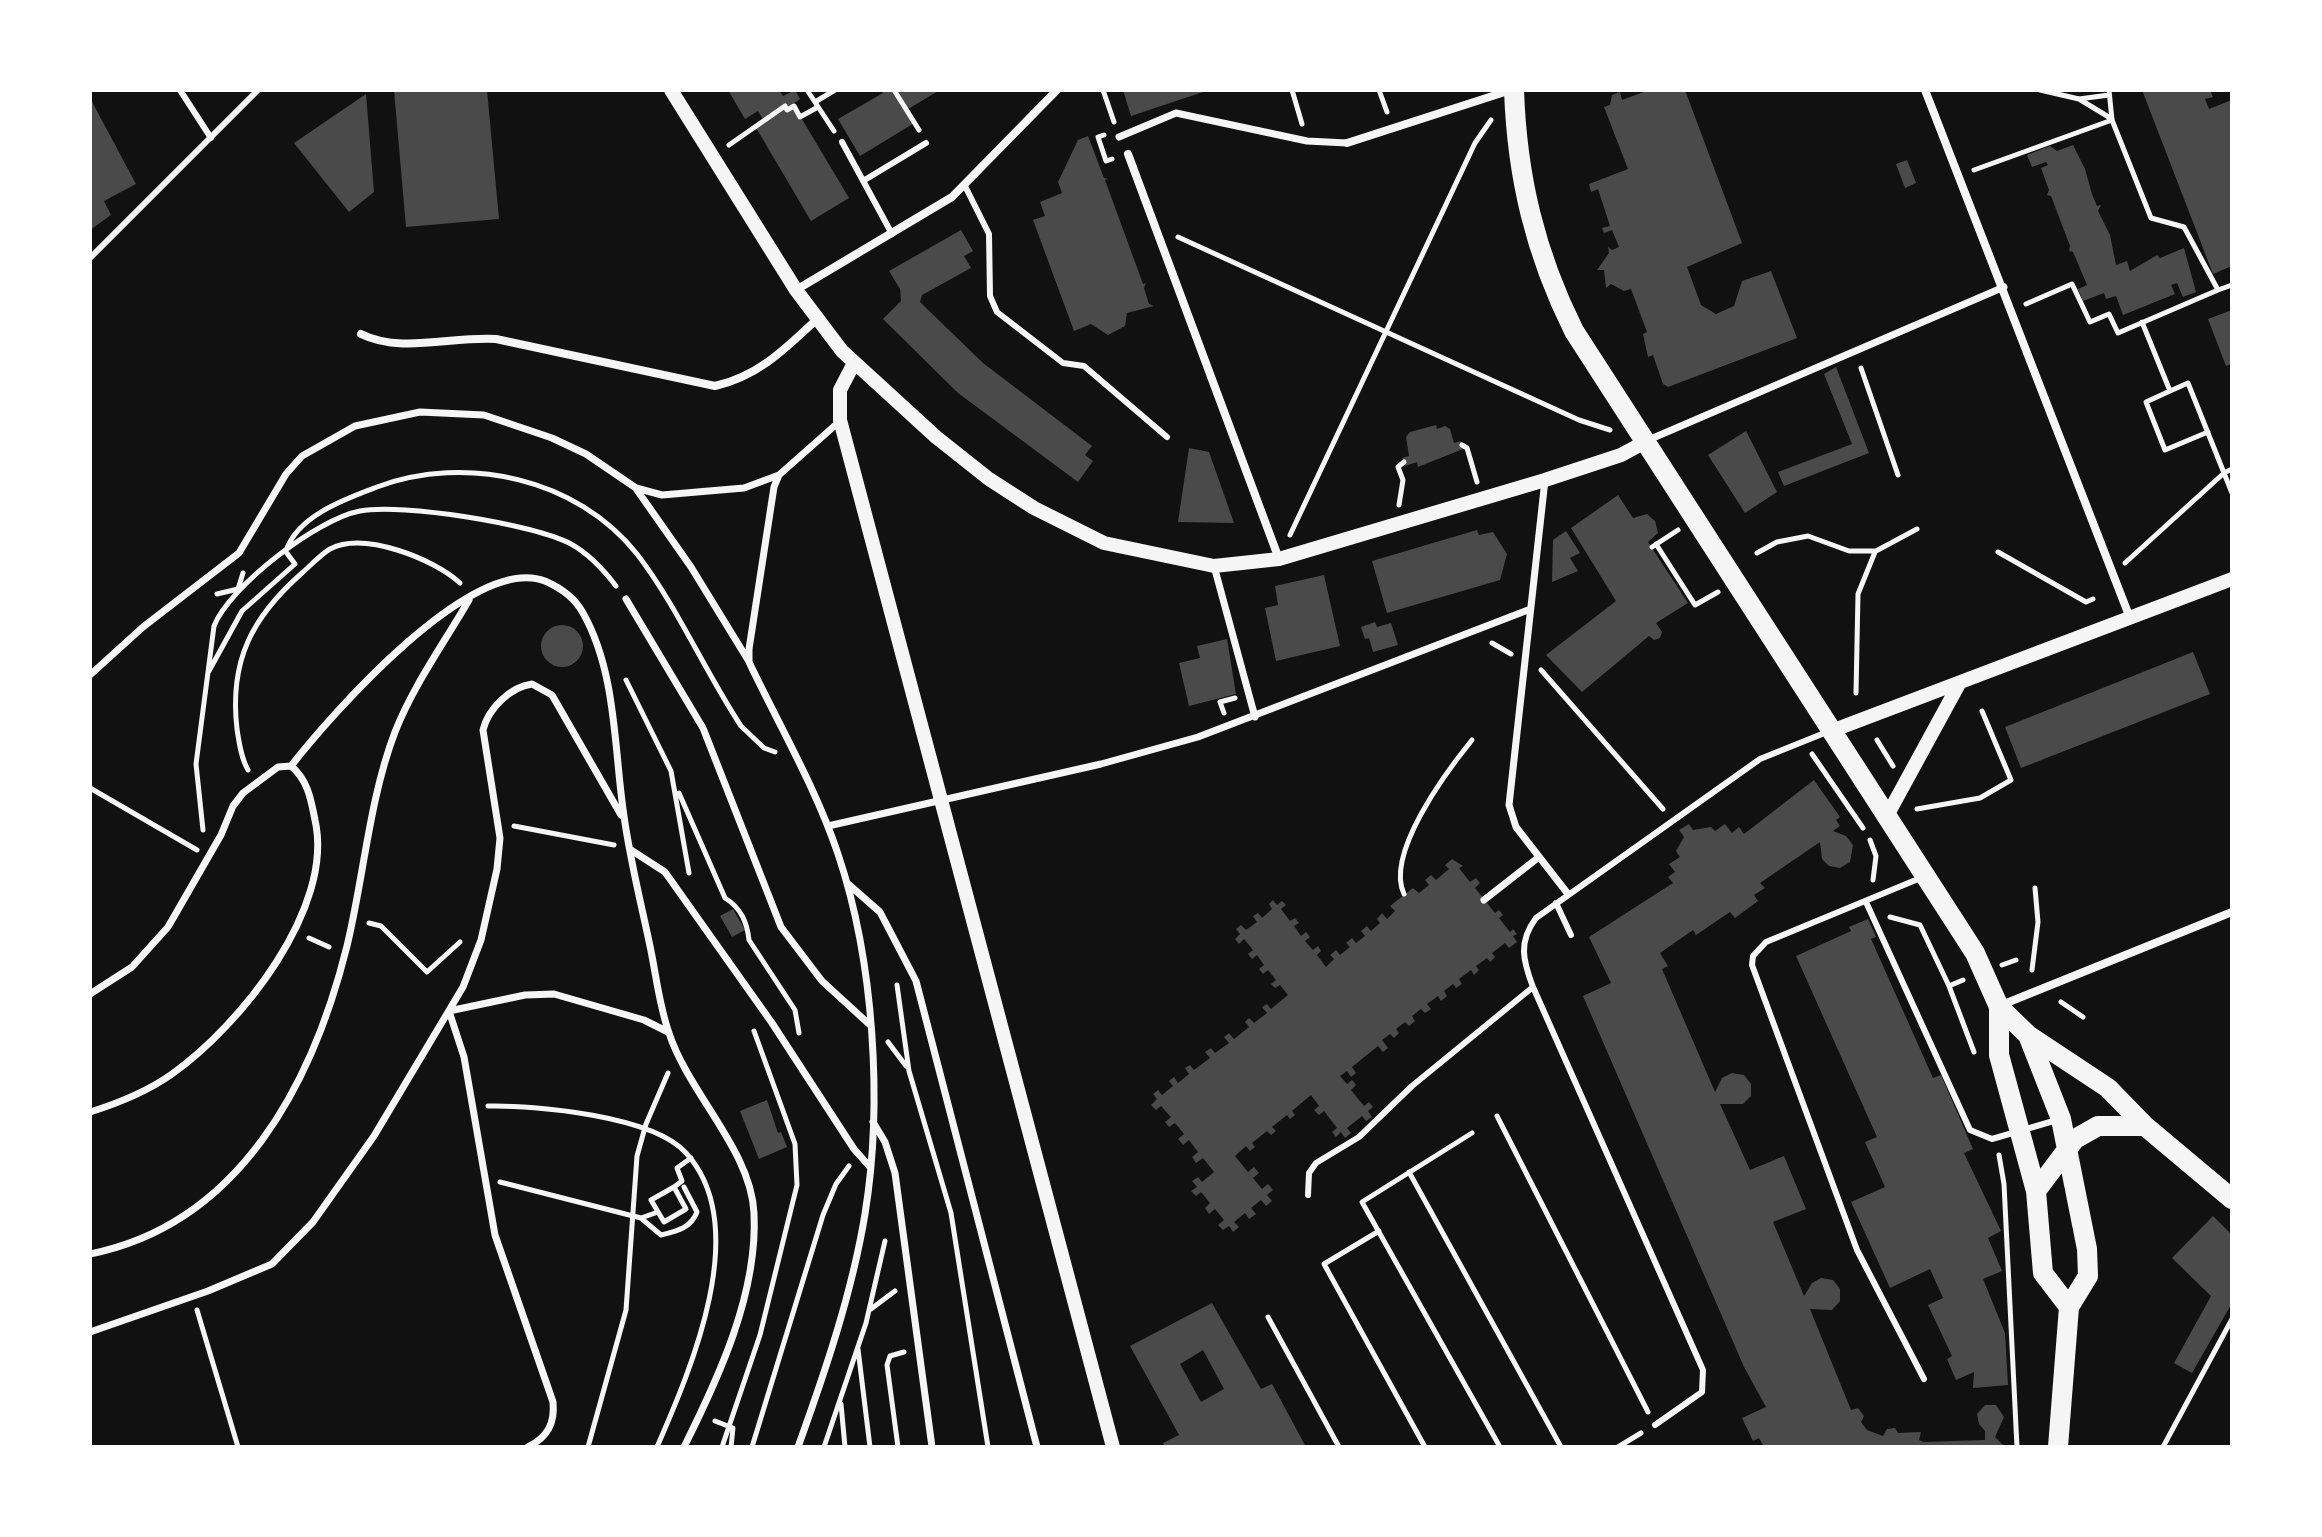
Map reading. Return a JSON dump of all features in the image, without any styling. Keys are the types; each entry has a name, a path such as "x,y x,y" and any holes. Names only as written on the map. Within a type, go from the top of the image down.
{"main road":[{"path":"1512,90 1516,150 1541,257 1574,331 1888,814 1975,953 1999,1007 2028,1035 2108,1088 2145,1126 2232,1199"},
{"path":"1999,1007 1999,1055 2036,1191 2043,1273 2069,1307"},
{"path":"2028,1035 2061,1119 2087,1249 2088,1276 2069,1307 2058,1447"},
{"path":"2036,1191 2075,1139 2098,1126 2145,1126"}],"street":[{"path":"671,90 816,320 854,363 978,471 1048,516 1104,543 1214,566 1279,559 1621,455 2004,287"},
{"path":"796,290 940,206 965,186 1057,90"},
{"path":"1119,137 1176,113 1307,141 1347,143 1512,90"},
{"path":"1925,90 2013,310 2130,618"},
{"path":"1128,154 1151,225 1279,559"},
{"path":"361,334 387,344 496,339 715,386 735,381 761,368 816,320"},
{"path":"854,363 840,390 840,420 1113,1447"},
{"path":"90,675 143,627 239,553 286,474 302,456 355,426 420,412 484,415 552,438 586,454 636,488 691,567 749,662 828,826 847,883 857,931 870,1025 873,1122 870,1167 852,1274 798,1447"},
{"path":"636,488 676,495 744,488 779,475 840,420"},
{"path":"749,662 751,620 768,509 779,475"},
{"path":"1545,480 1528,610 1509,805 1516,827 1568,894"},
{"path":"1214,566 1255,717"},
{"path":"90,994 132,967 168,927 233,806 256,780 278,767 291,766 326,722 405,644 472,594 503,581 531,577 559,588 583,613 606,686 624,819 668,1032 697,1093 745,1171 754,1213 754,1243 745,1288 700,1416 684,1447"},
{"path":"1834,730 2232,579"},
{"path":"90,1254 144,1238 213,1197 249,1161 277,1119 308,1061 344,954 395,732 472,594"},
{"path":"626,599 703,728 781,927 822,981 870,1025"},
{"path":"828,826 1101,764 1255,717 1528,610"},
{"path":"90,1332 263,1269 300,1238 374,1136 449,1011 477,953 497,869 500,824 485,759 483,730 488,716 505,697 532,684 545,689 559,703 624,819"},
{"path":"1888,814 1959,684"},
{"path":"90,1112 152,1086 200,1052 259,986 297,925 317,867 318,849 305,783 291,766"},
{"path":"631,850 665,872 791,1052 859,1156 870,1167"},
{"path":"1484,900 1539,857"},
{"path":"847,883 880,912 916,981 1037,1447"},
{"path":"1999,1007 2232,912"},
{"path":"449,1011 525,995 554,994 644,1020 668,1032"},
{"path":"449,1011 464,1057 484,1178 504,1262 553,1402 553,1422 549,1430 528,1447"},
{"path":"873,1122 891,1156 932,1447"}],"lane":[{"path":"180,90 211,138"},
{"path":"90,258 258,90"},
{"path":"842,142 892,234"},
{"path":"863,181 926,143"},
{"path":"965,186 989,234 990,296 997,312 1063,363 1084,366 1167,437"},
{"path":"1655,1425 1702,1392 1703,1370 1533,987 1524,964 1524,938 1536,918 1671,819 1768,755 1834,730"},
{"path":"1924,1379 1857,1250 1752,965 1753,956 1766,942 1926,875"},
{"path":"1866,902 1970,1130 1986,1139 1996,1138 2061,1119"},
{"path":"1556,903 1571,935"},
{"path":"1308,1195 1309,1173 1316,1163 1365,1132 1412,1086 1533,987"}],"path":[{"path":"807,90 842,142"},
{"path":"712,155 760,126 757,123 785,106 787,110 794,106 800,117 835,90"},
{"path":"894,90 926,143"},
{"path":"1103,90 1112,118"},
{"path":"1292,90 1307,141"},
{"path":"2040,90 2079,99 2112,120"},
{"path":"2079,99 2109,93 2112,120 2151,218 2184,227 2218,290"},
{"path":"1279,559 1384,329 1475,143 1498,111"},
{"path":"1959,175 2112,120"},
{"path":"1151,225 1579,420 1645,442"},
{"path":"2013,310 2072,284 2090,322 2109,314 2118,333 2232,285"},
{"path":"2142,322 2170,391"},
{"path":"1855,352 1898,475"},
{"path":"2208,432 2165,450 2146,402 2188,383 2208,432 2232,493"},
{"path":"1462,445 1467,448 1483,499"},
{"path":"1396,525 1403,480 1398,467 1404,462"},
{"path":"2112,574 2232,469"},
{"path":"286,552 291,537 328,508 382,485 460,472 494,474 539,486 612,527 644,565 741,726 764,748 781,754"},
{"path":"208,857 196,790 206,676 214,626 226,601 328,521 363,510 465,519 536,532 573,546 603,569 626,599"},
{"path":"1757,553 1777,542 1808,536 1849,551 1876,551 1917,529"},
{"path":"256,780 245,766 239,739 234,703 237,673 253,628 279,593 328,550 363,544 431,562 472,594"},
{"path":"1657,544 1692,600"},
{"path":"1856,693 1858,594 1876,551"},
{"path":"206,676 242,611 295,564 286,552"},
{"path":"1998,552 2086,602 2093,599"},
{"path":"271,584 279,593"},
{"path":"1471,632 1548,673 1671,819"},
{"path":"619,668 660,744 725,898 738,907 748,927 749,940 795,1010 799,1035 791,1052"},
{"path":"1917,809 1980,798 2011,780 1982,711"},
{"path":"1404,894 1398,874 1408,842 1472,740"},
{"path":"1877,740 1898,774"},
{"path":"675,784 681,844 693,885"},
{"path":"90,788 208,857"},
{"path":"500,824 631,850"},
{"path":"2032,970 2038,922 2035,888"},
{"path":"352,919 381,926 427,972 464,938 477,953"},
{"path":"897,976 899,1015 909,1071 944,1184 958,1251 988,1447"},
{"path":"1949,986 1975,1056"},
{"path":"2061,1002 2083,1017"},
{"path":"588,1447 596,1429 626,1310 629,1234 637,1156 644,1130 674,1059"},
{"path":"472,1107 551,1109 610,1119 644,1130 679,1146 691,1158 708,1186 716,1212 713,1276 693,1352 657,1447"},
{"path":"1497,1116 1655,1425 1618,1447"},
{"path":"1472,1133 1362,1202 1500,1447"},
{"path":"1996,1138 2004,1184 2017,1447"},
{"path":"752,1447 776,1359 827,1204 836,1184 859,1156"},
{"path":"674,1187 686,1209 664,1222 651,1200 682,1181 677,1168 691,1158"},
{"path":"1409,1172 1561,1447"},
{"path":"484,1178 641,1218 661,1235 678,1231 694,1222 697,1212 684,1187"},
{"path":"641,1218 658,1212"},
{"path":"824,1447 870,1309 882,1249 903,1224"},
{"path":"1379,1231 1324,1264 1425,1447"},
{"path":"870,1309 889,1294 911,1287"},
{"path":"193,1297 238,1447"},
{"path":"1268,1317 1339,1447"},
{"path":"2163,1447 2232,1319"},
{"path":"858,1346 870,1447"},
{"path":"887,1365 898,1447"},
{"path":"840,1400 845,1447"},
{"path":"700,1416 731,1426 734,1432 731,1447"}],"building":[{"path":"394,90 487,90 499,219 406,227"},
{"path":"728,90 779,90 783,96 795,90 800,99 793,104 849,198 811,221 755,126 764,121 758,111 745,119"},
{"path":"881,90 940,90 908,109 916,122 860,156 838,119 883,93"},
{"path":"1123,90 1206,90 1206,91 1131,116"},
{"path":"1649,90 1685,90 1742,243 1687,267 1701,305 1716,314 1734,306 1742,281 1771,271 1797,338 1668,387 1663,384 1653,355 1648,357 1643,334 1647,332 1631,289 1624,291 1611,284 1606,288 1604,270 1597,270 1609,253 1608,247 1612,250 1619,247 1612,230 1604,233 1602,228 1610,226 1598,189 1591,192 1589,184 1628,169 1604,107 1610,105 1612,95 1620,92 1622,100"},
{"path":"2142,90 2210,90 2213,97 2205,99 2209,109 2232,100 2232,266 2213,274"},
{"path":"366,94 374,192 349,212 294,143"},
{"path":"90,98 136,184 104,201 111,215 90,230"},
{"path":"1088,136 1104,178 1108,179 1105,180 1143,284 1146,283 1144,288 1149,304 1154,306 1127,313 1125,326 1108,335 1091,324 1074,331 1033,220 1045,216 1040,202 1062,193 1058,182 1078,140"},
{"path":"2073,145 2097,206 2101,205 2098,211 2110,235 2116,265 2127,261 2130,271 2157,255 2160,258 2184,248 2196,292 2183,297 2177,283 2171,285 2175,294 2123,315 2116,296 2106,299 2104,293 2083,301 2078,289 2087,285 2073,252 2069,251 2070,246 2051,196 2047,195 2049,190 2041,168 2048,165 2046,162 2032,167 2027,155 2050,146 2057,151"},
{"path":"1907,160 1916,183 1905,188 1896,164"},
{"path":"961,230 973,251 964,256 971,268 922,295 920,302 983,363 1092,446 1085,455 1093,461 1078,482 958,393 883,319 901,301 900,289 889,271"},
{"path":"2232,310 2232,364 2226,366 2208,319"},
{"path":"1836,367 1869,453 1784,486 1778,472 1852,444 1824,374"},
{"path":"1436,425 1437,429 1445,426 1450,429 1454,443 1461,441 1463,449 1418,467 1417,462 1405,466 1402,458 1409,456 1406,437 1410,432"},
{"path":"1746,431 1777,492 1745,513 1708,455"},
{"path":"1189,448 1209,452 1234,523 1178,522"},
{"path":"1618,495 1633,518 1647,514 1655,521 1658,533 1648,542 1688,603 1656,623 1662,632 1660,638 1654,640 1649,636 1582,692 1546,655 1616,601 1571,528"},
{"path":"1477,530 1479,535 1493,532 1507,554 1500,580 1387,613 1372,561"},
{"path":"1566,531 1580,553 1570,558 1578,571 1552,582 1553,540"},
{"path":"1324,575 1340,646 1276,661 1265,608 1278,605 1275,586"},
{"path":"1375,622 1377,627 1391,623 1398,645 1373,652 1369,638 1365,639 1361,627"},
{"path":"562,625 577,631 583,646 577,661 562,667 547,661 541,646 547,631"},
{"path":"1227,639 1236,694 1189,706 1179,663 1200,658 1197,646"},
{"path":"2193,652 2210,694 2021,768 2005,727"},
{"path":"1814,780 1840,817 1836,820 1840,826 1833,831 1846,836 1853,845 1850,862 1840,868 1829,866 1822,859 1820,842 1760,883 1765,888 1754,895 1758,901 1735,918 1730,912 1696,935 1693,930 1660,953 1668,966 1662,969 1715,1092 1722,1078 1732,1073 1744,1075 1751,1084 1751,1096 1743,1104 1720,1104 1750,1170 1784,1156 1806,1209 1773,1222 1804,1296 1812,1283 1821,1278 1833,1280 1840,1289 1840,1301 1832,1310 1810,1309 1851,1410 1858,1408 1864,1416 1861,1422 1867,1430 1883,1436 1887,1429 1895,1428 1898,1433 1921,1432 1919,1440 1924,1442 1985,1440 1985,1431 1979,1424 1977,1414 1985,1405 1996,1405 2004,1417 1995,1437 2005,1447 1764,1447 1759,1438 1753,1441 1742,1418 1766,1407 1744,1367 1583,996 1611,983 1589,937 1673,883 1668,877 1675,872 1669,864 1680,857 1676,851 1684,837 1679,830 1689,824 1693,830 1711,827 1715,831 1725,824 1732,833 1739,827 1744,834"},
{"path":"1452,859 1463,866 1459,868 1470,882 1476,878 1480,883 1475,888 1495,913 1499,910 1503,915 1499,918 1510,932 1513,929 1517,934 1513,936 1517,942 1509,948 1505,943 1492,953 1495,957 1490,962 1487,958 1476,966 1479,970 1474,975 1471,970 1459,979 1462,984 1456,988 1453,984 1444,991 1447,996 1441,1001 1438,996 1427,1004 1431,1009 1425,1013 1421,1009 1412,1016 1415,1021 1409,1026 1405,1022 1396,1029 1399,1033 1394,1038 1390,1034 1382,1040 1388,1048 1383,1052 1378,1046 1352,1067 1356,1073 1351,1077 1347,1071 1340,1076 1347,1084 1352,1080 1356,1085 1351,1090 1364,1106 1369,1102 1373,1107 1368,1111 1372,1117 1366,1121 1362,1116 1347,1128 1351,1133 1345,1138 1341,1132 1336,1137 1332,1132 1337,1128 1324,1111 1319,1115 1314,1110 1319,1106 1311,1095 1292,1111 1295,1115 1290,1119 1287,1115 1272,1127 1276,1131 1271,1135 1267,1131 1252,1143 1255,1147 1250,1151 1246,1146 1235,1156 1248,1172 1254,1167 1259,1173 1253,1178 1262,1189 1268,1184 1273,1190 1267,1195 1272,1201 1266,1206 1261,1200 1251,1208 1256,1214 1249,1219 1245,1213 1234,1222 1239,1227 1233,1232 1229,1226 1223,1230 1218,1225 1224,1220 1215,1209 1209,1214 1205,1208 1210,1203 1201,1192 1196,1196 1191,1191 1197,1187 1192,1181 1198,1177 1202,1182 1214,1172 1203,1158 1196,1163 1192,1157 1198,1152 1189,1140 1183,1145 1178,1139 1184,1134 1175,1123 1169,1127 1165,1122 1171,1117 1161,1106 1156,1110 1151,1105 1157,1099 1153,1094 1158,1090 1162,1095 1173,1086 1169,1081 1174,1077 1178,1083 1189,1074 1185,1068 1190,1065 1194,1070 1210,1058 1205,1052 1211,1048 1215,1053 1229,1043 1224,1037 1229,1033 1234,1039 1249,1027 1245,1022 1249,1018 1254,1023 1267,1013 1262,1007 1267,1004 1271,1009 1288,995 1280,985 1275,988 1271,984 1276,980 1268,970 1263,974 1259,969 1264,965 1257,955 1252,959 1248,954 1253,950 1244,939 1239,944 1235,939 1240,934 1236,929 1241,925 1246,930 1257,922 1253,916 1258,913 1262,918 1272,909 1269,904 1273,900 1277,905 1282,901 1286,905 1281,909 1290,921 1295,918 1299,923 1294,926 1301,936 1306,932 1310,937 1305,941 1313,950 1318,946 1321,951 1317,955 1326,967 1334,959 1330,955 1336,950 1340,955 1350,947 1346,943 1352,938 1356,943 1365,936 1361,931 1367,926 1371,931 1380,923 1377,919 1382,913 1387,919 1395,911 1390,906 1413,888 1419,893 1429,885 1425,880 1431,875 1436,880 1449,869 1445,865"},
{"path":"733,909 745,930 732,937 720,916"},
{"path":"1868,919 1876,937 1871,939 1933,1078 1941,1075 1973,1149 1964,1153 2001,1231 1988,1238 2002,1271 1983,1279 2005,1333 2008,1385 1973,1388 1974,1372 1956,1380 1947,1359 1952,1356 1928,1305 1943,1298 1930,1269 1890,1288 1851,1202 1885,1187 1865,1142 1877,1137 1796,956 1851,931 1849,927"},
{"path":"767,1100 778,1133 781,1132 787,1147 759,1159 740,1111"},
{"path":"2213,1216 2232,1235 2232,1303 2192,1373 2174,1363 2211,1296 2172,1258"},
{"path":"1212,1303 1261,1389 1272,1384 1306,1447 1165,1447 1163,1443 1179,1435 1130,1346","holes":["1203,1350 1224,1389 1201,1402 1180,1364"]}]}
